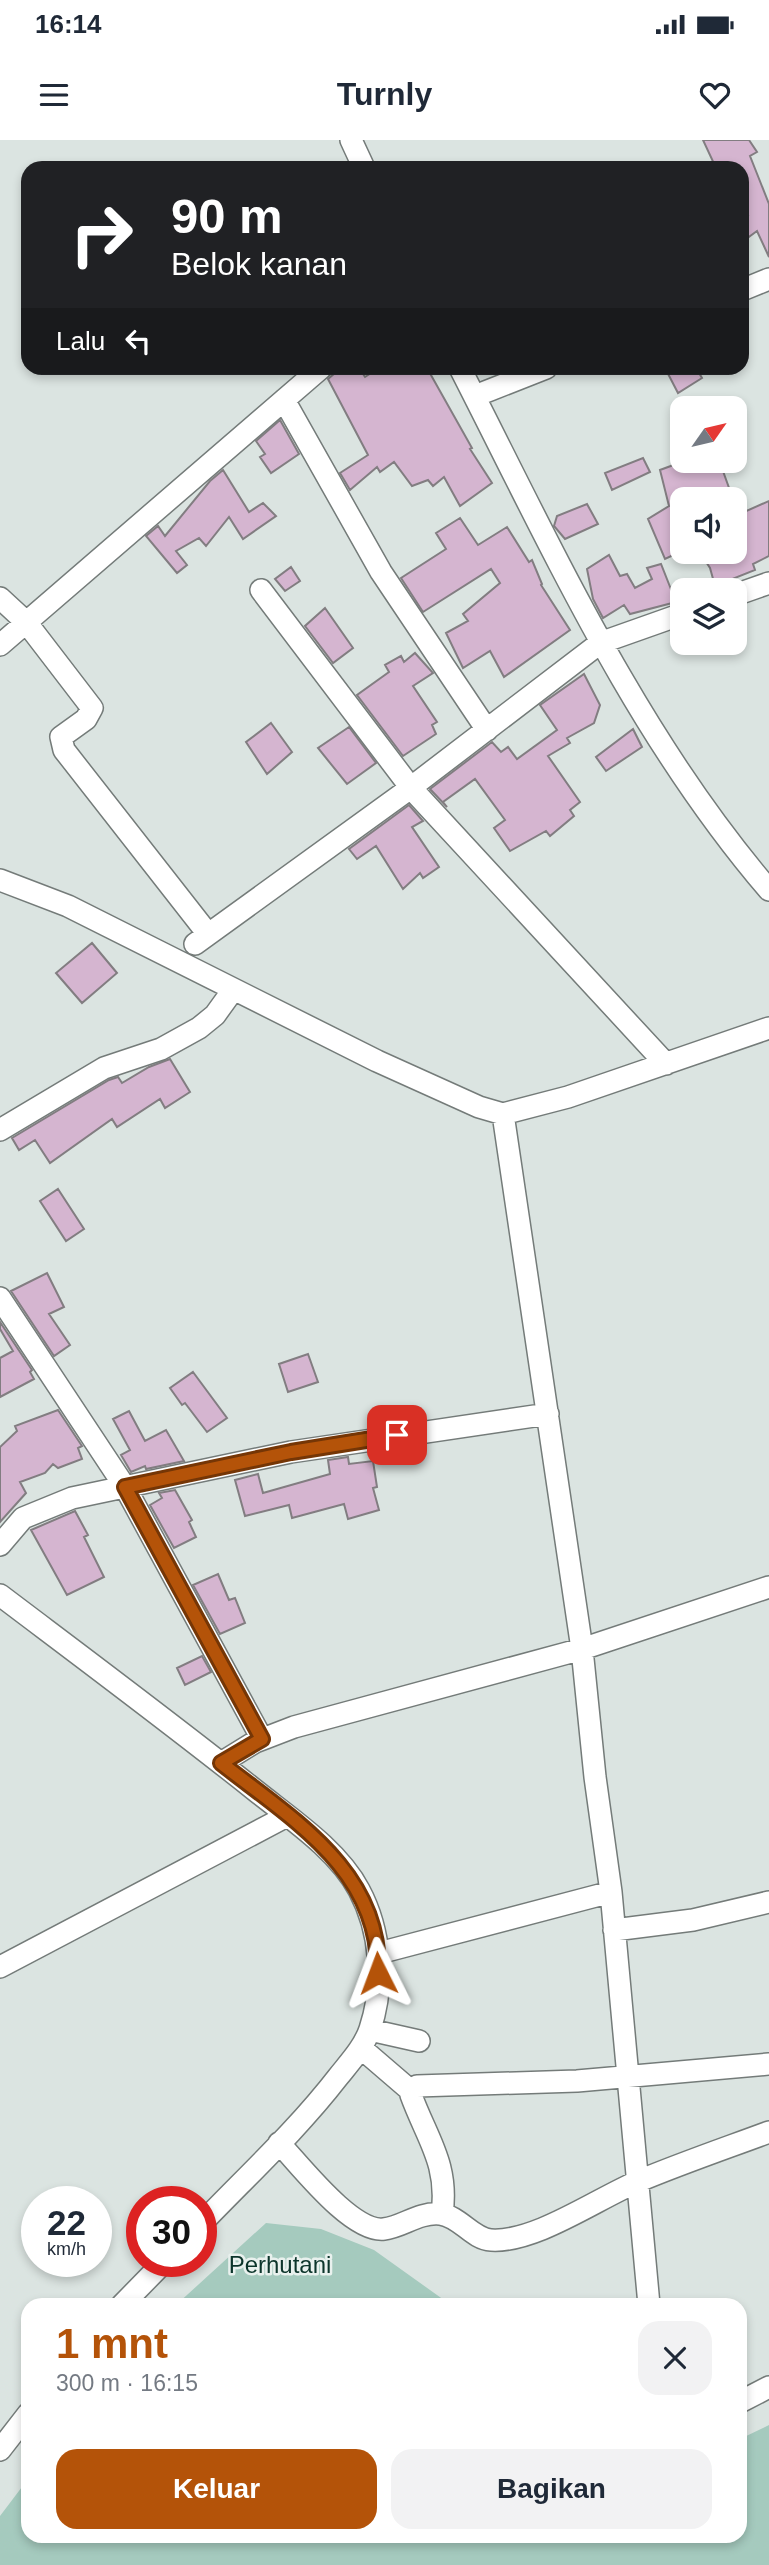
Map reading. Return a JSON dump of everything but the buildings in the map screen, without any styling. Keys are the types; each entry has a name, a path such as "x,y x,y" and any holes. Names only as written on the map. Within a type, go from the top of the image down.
{"street":[{"path":"351,140 361,161"},
{"path":"749,287 769,279"},
{"path":"0,645 312,375"},
{"path":"464,375 600,643 708,814 769,890"},
{"path":"475,396 528,375"},
{"path":"284,400 382,572 487,730"},
{"path":"747,591 769,583"},
{"path":"261,590 411,788 666,1063"},
{"path":"0,597 26,622 92,708 86,719 61,737 64,750 202,939 411,788 600,643 670,618"},
{"path":"0,880 68,906 388,1066 479,1107 503,1114 568,1097 769,1028"},
{"path":"0,1130 104,1068 161,1049 200,1028 215,1014 233,990"},
{"path":"503,1114 582,1649 594,1777 611,1892 648,2298"},
{"path":"0,1297 125,1487 253,1744"},
{"path":"1,1542 23,1518 53,1503 313,1448 548,1414"},
{"path":"221,1763 253,1744 294,1727 582,1649 769,1587"},
{"path":"0,1595 287,1816 331,1855 359,1889 373,1923 379,1953 377,1994 365,2039 313,2108 217,2207"},
{"path":"0,1967 287,1816"},
{"path":"379,1953 611,1892"},
{"path":"614,1930 693,1920 769,1902"},
{"path":"365,2039 419,2041"},
{"path":"365,2039 411,2091 439,2157 444,2183 442,2214"},
{"path":"411,2091 424,2084 528,2083 769,2064"},
{"path":"279,2143 330,2198 364,2225 385,2229 423,2215 442,2214 458,2220 485,2239 502,2240 535,2232 638,2181 769,2132"},
{"path":"129,2298 149,2277"},
{"path":"747,2398 769,2387"},
{"path":"0,2450 21,2423"}],"green space":[{"name":"Perhutani","path":"266,2223 321,2229 374,2250 441,2298 184,2298 207,2277 217,2277 217,2268"},
{"path":"769,2425 769,2565 0,2565 0,2516 21,2488 21,2543 747,2543 747,2436"}],"route":[{"path":"378,1973 379,1953 373,1923 359,1889 347,1871 287,1816 221,1763 262,1739 125,1487 291,1452 397,1435"}]}
